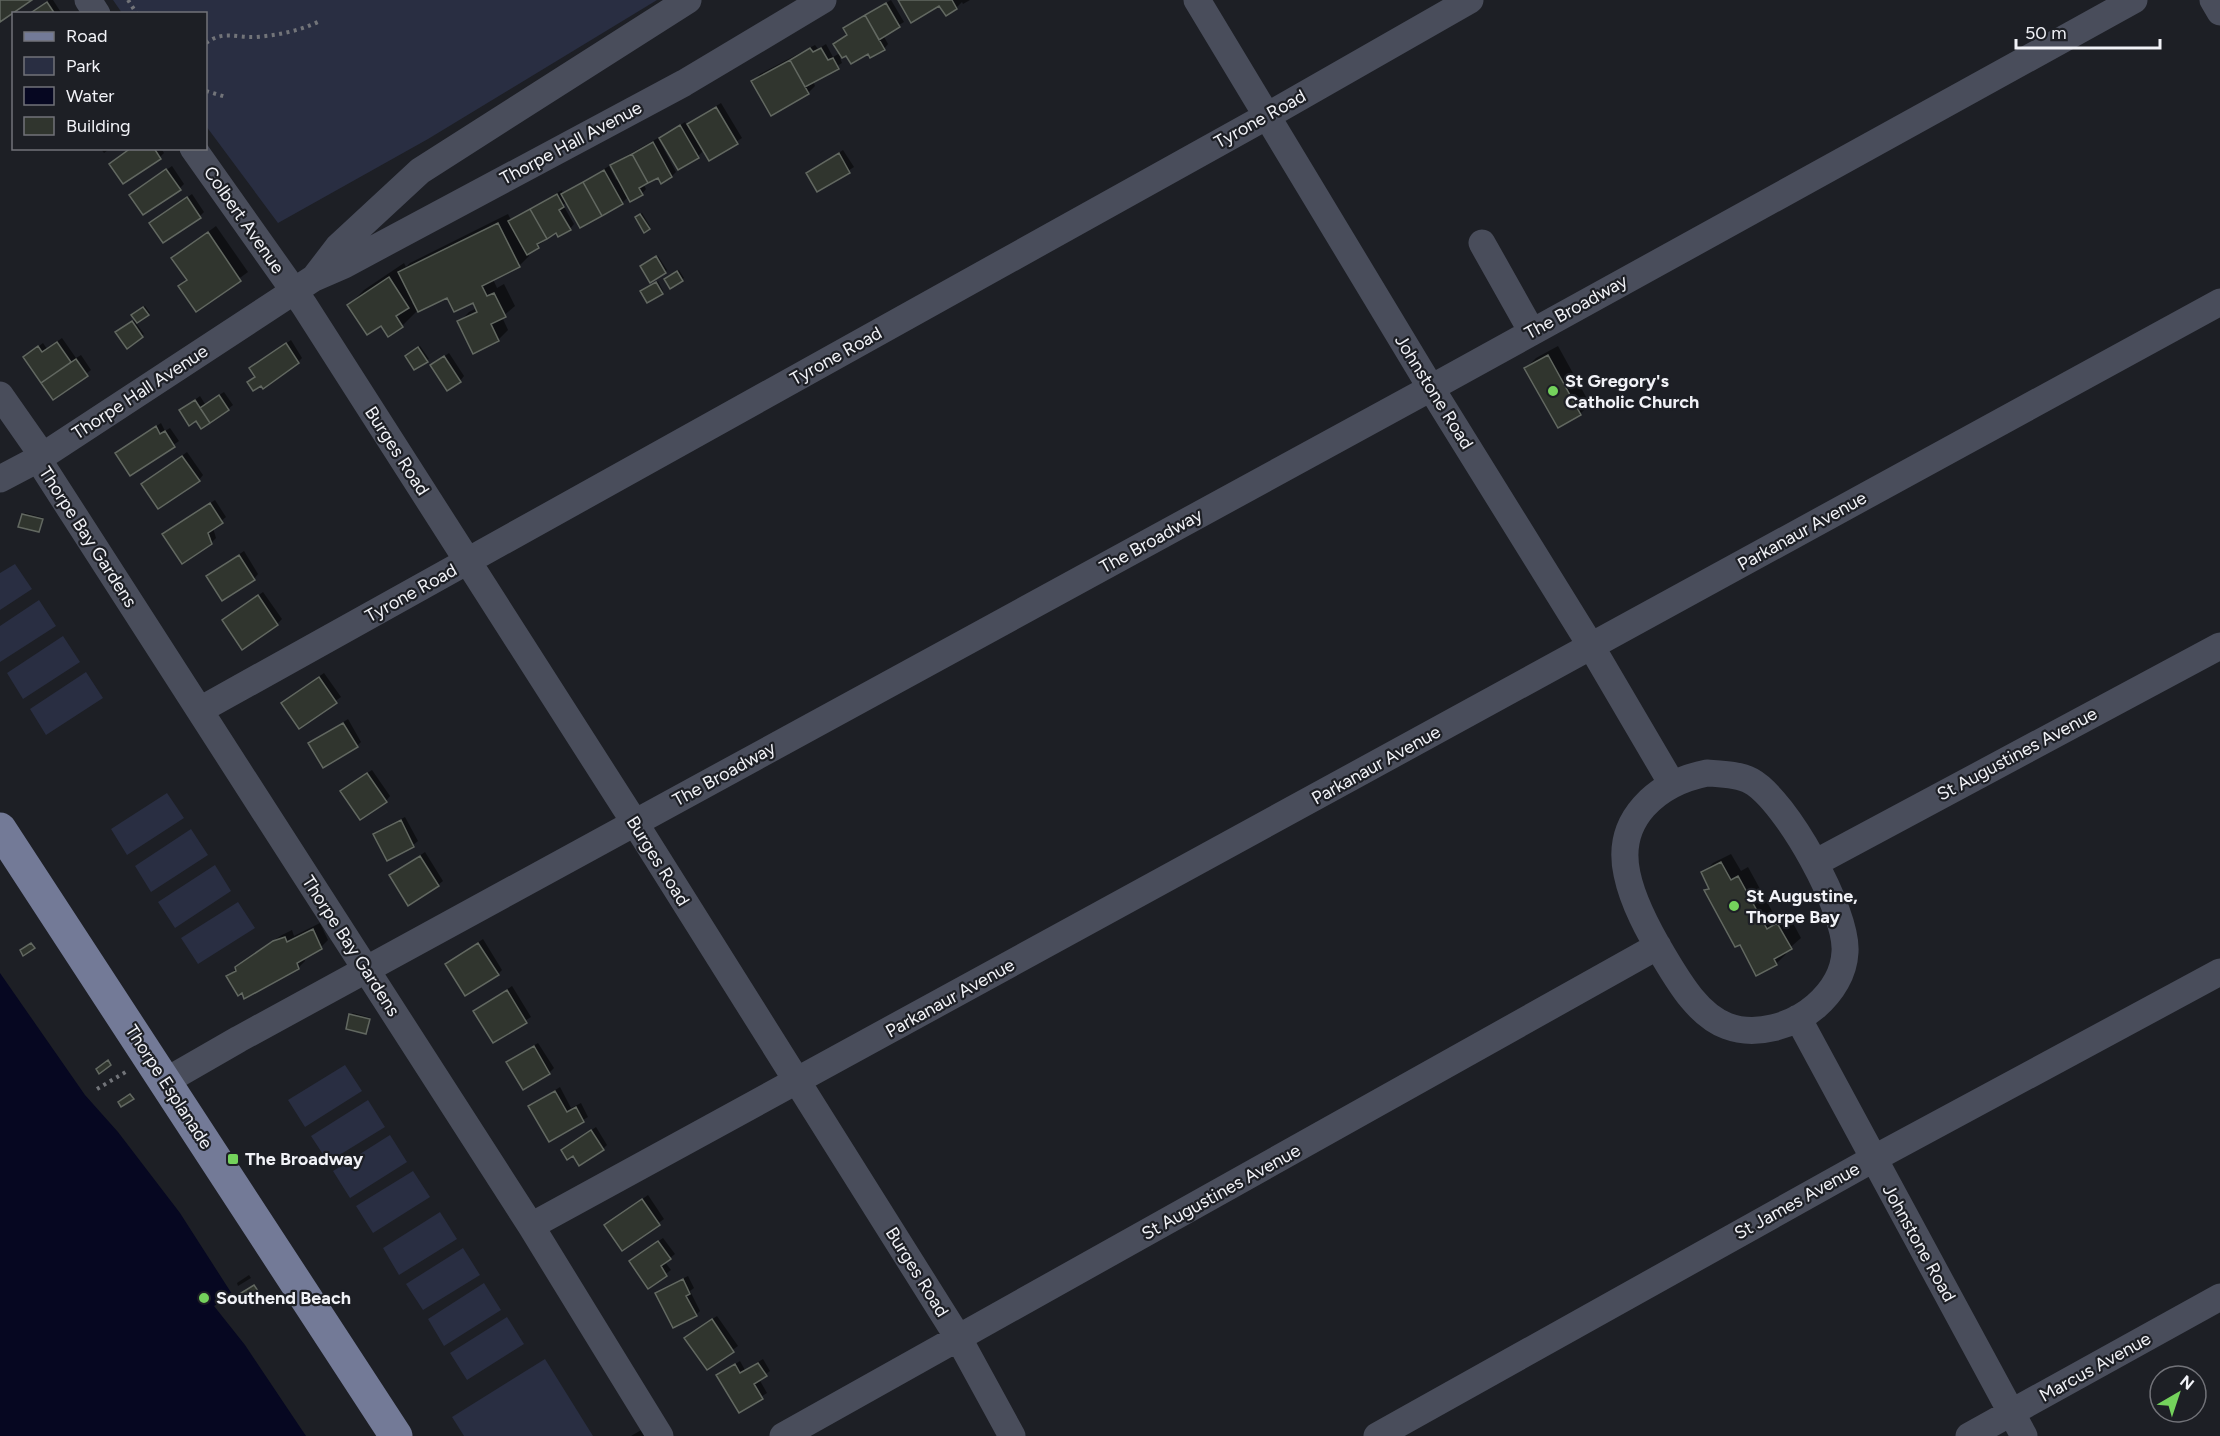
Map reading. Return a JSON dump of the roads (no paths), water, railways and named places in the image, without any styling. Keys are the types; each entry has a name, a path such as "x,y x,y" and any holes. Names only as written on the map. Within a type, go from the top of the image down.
{"main road":[{"name":"Thorpe Esplanade","path":"0,829 396,1436"}],"street":[{"name":"Thorpe Hall Avenue","path":"304,285 338,247 420,171 687,0"},
{"name":"Thorpe Hall Avenue","path":"0,486 35,460 304,285 684,83 824,0"},
{"name":"Johnstone Road","path":"1197,0 1431,388 1591,646 1672,784"},
{"name":"Tyrone Road","path":"200,710 1267,116 1470,0"},
{"name":"The Broadway","path":"166,1081 2134,0"},
{"path":"2213,0 2220,12"},
{"name":"Colbert Avenue","path":"195,150 304,285"},
{"path":"1482,243 1532,332"},
{"name":"Burges Road","path":"304,285 468,561 959,1339 1012,1436"},
{"name":"Parkanaur Avenue","path":"531,1226 798,1082 2220,302"},
{"name":"Thorpe Bay Gardens","path":"0,395 35,460 200,710 531,1226 660,1436"},
{"name":"Thorpe Hall Avenue","path":"0,479 35,460"},
{"name":"St Augustines Avenue","path":"1815,863 2220,646"},
{"path":"1707,773 1750,780 1775,803 1795,829 1815,863 1837,914 1846,950 1843,966 1826,997 1798,1018 1764,1030 1744,1030 1726,1025 1700,1008 1681,984 1658,946 1637,903 1627,874 1626,840 1633,821 1643,806 1658,792 1672,784 1707,773"},
{"name":"St Augustines Avenue","path":"783,1436 1658,946"},
{"name":"St James Avenue","path":"1377,1436 1873,1159 2220,972"},
{"name":"Johnstone Road","path":"1798,1018 2018,1424"},
{"name":"Marcus Avenue","path":"1969,1436 2018,1424 2220,1297"}],"water":[{"path":"0,973 85,1095 118,1132 180,1213 232,1294 214,1306 245,1345 306,1436 0,1436"}],"place":[{"name":"St Gregory's Catholic Church","path":"1553,391"},
{"name":"St Augustine, Thorpe Bay","path":"1734,906"},
{"name":"The Broadway","path":"233,1159"},
{"name":"Southend Beach","path":"204,1298"}]}
